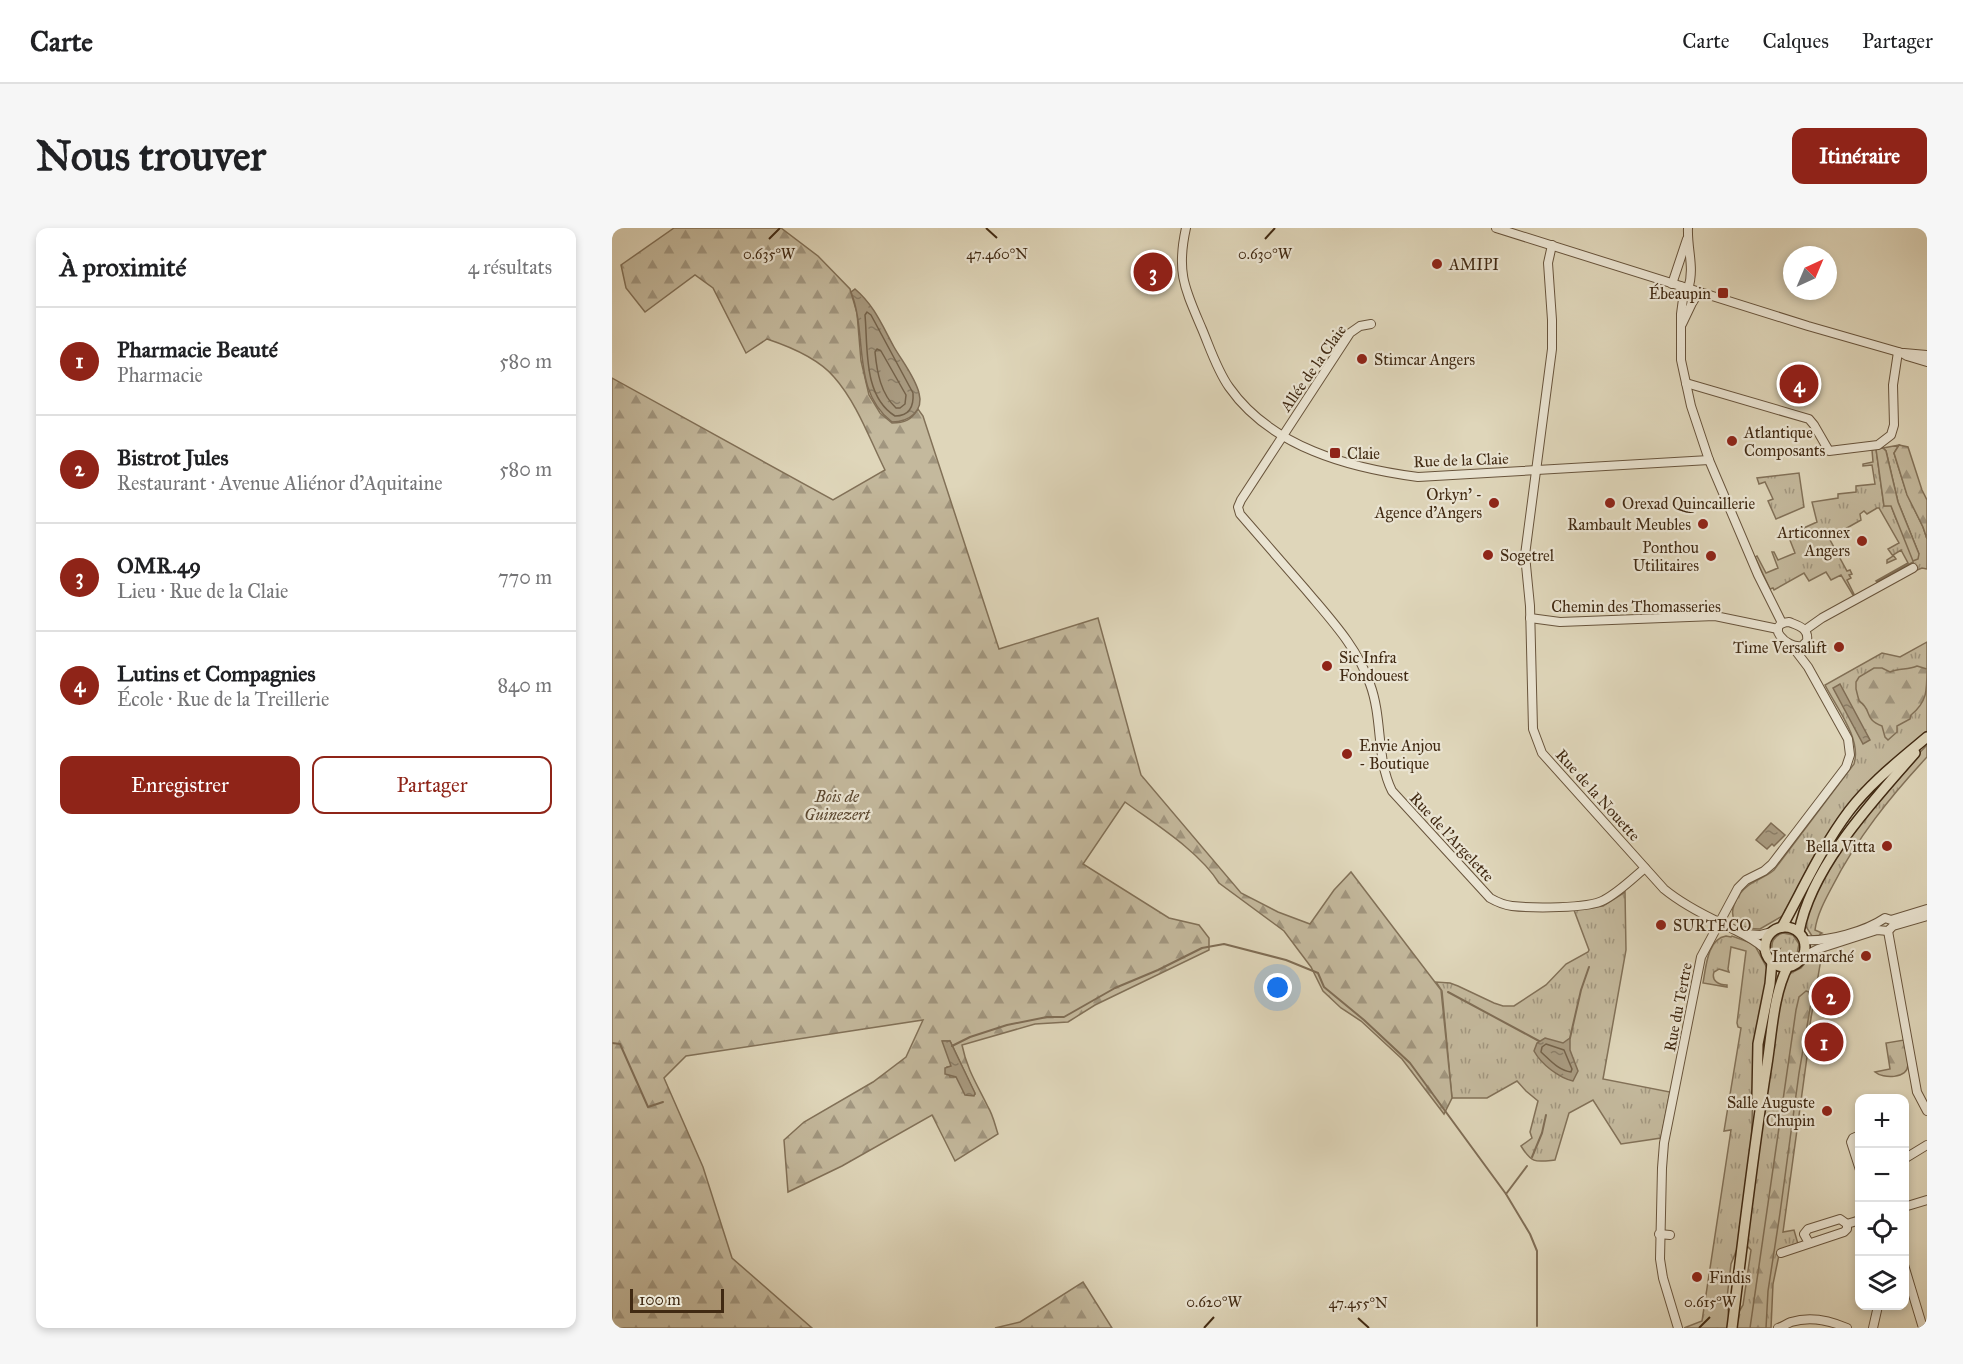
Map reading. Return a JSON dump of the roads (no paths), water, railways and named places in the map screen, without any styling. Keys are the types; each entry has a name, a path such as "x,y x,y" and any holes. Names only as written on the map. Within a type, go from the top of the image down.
{"main road":[{"path":"1782,927 1820,854 1851,809 1886,771 1927,739"},
{"path":"1801,936 1791,928 1782,927 1771,932 1765,949 1768,957 1773,962 1788,966 1796,963 1802,957 1805,949 1801,936 1804,911 1822,872 1869,805 1927,739"},
{"path":"1756,1135 1758,1044 1773,962"},
{"path":"1732,1328 1756,1135 1776,1004 1782,978 1788,966"}],"street":[{"name":"Rue de la Claie","path":"1186,228 1180,257 1184,284 1219,368 1227,384 1243,405 1282,436 1352,465 1418,477 1709,460"},
{"path":"1496,228 1846,338 1900,352 1927,355"},
{"path":"1680,286 1691,279 1692,264 1688,228"},
{"path":"1688,238 1680,286 1683,299 1680,314 1681,360 1691,406 1709,460 1780,626 1780,637 1792,646 1799,647 1805,643 1808,635 1805,630 1789,622 1780,626"},
{"name":"Rue de la Nouette","path":"1552,246 1548,263 1552,349 1525,555 1530,618 1533,729 1536,742 1542,753 1673,896 1744,934 1765,949"},
{"path":"1682,324 1699,292"},
{"name":"Allée de la Claie","path":"1282,436 1350,333 1360,326 1371,324"},
{"path":"1900,352 1927,362"},
{"path":"1686,382 1809,419 1829,451 1878,445 1886,441 1893,432 1895,423 1893,378 1900,352"},
{"name":"Rue de l'Argelette","path":"1282,436 1241,500 1238,507 1240,514 1340,630 1358,657 1376,702 1386,780 1402,803 1482,891 1500,903 1521,907 1595,904 1611,896 1645,868"},
{"path":"1805,630 1822,618 1913,568"},
{"name":"Chemin des Thomasseries","path":"1530,618 1560,622 1715,616 1768,628 1780,626"},
{"name":"Rue du Tertre","path":"1805,643 1804,653 1808,667"},
{"name":"Rue du Tertre","path":"1678,1328 1663,1278 1660,1259 1659,1234 1664,1145 1701,957 1738,888 1746,880 1764,871 1776,859 1849,760 1848,739 1808,667 1792,646"},
{"path":"1802,957 1927,909"},
{"path":"1801,936 1824,940 1927,916"},
{"path":"1887,926 1917,1092 1927,1111"},
{"name":"Rue de la Nouette","path":"1744,934 1760,935 1771,932"},
{"path":"1855,1137 1851,1142 1855,1154"},
{"path":"1909,1157 1927,1146"},
{"path":"1909,1206 1927,1200"},
{"path":"1809,1243 1804,1234 1808,1229 1840,1219 1847,1224"},
{"path":"1847,1224 1855,1222"},
{"path":"1781,1253 1844,1232 1847,1224"},
{"path":"1659,1234 1670,1235"},
{"path":"1909,1279 1923,1328"},
{"path":"1873,1328 1877,1310"},
{"path":"1778,1328 1793,1322 1819,1319 1847,1328"}],"water":[{"path":"855,289 877,316 917,387 919,405 914,414 904,420 892,422 879,409 865,379 859,326 851,292"},
{"path":"1840,684 1870,740 1863,744 1833,688"},
{"path":"1771,823 1785,835 1774,846 1772,844 1767,849 1756,840"},
{"path":"1545,1038 1563,1043 1570,1038 1570,1050 1578,1071 1573,1081 1556,1074 1537,1056 1534,1051 1537,1043"},
{"path":"942,1041 950,1041 975,1093 974,1096 965,1095 956,1077 945,1074 945,1068 951,1066"}],"waterway":[{"path":"952,1046 970,1037 1007,1025 1047,1017 1064,1017 1115,988 1202,948 1224,944 1286,960 1318,973 1324,987 1410,1063 1506,1194"},
{"path":"1570,1038 1589,967"},
{"path":"1448,992 1539,1041"},
{"path":"612,1043 620,1044 648,1107 663,1102"},
{"path":"1532,1157 1542,1133 1546,1115"},
{"path":"1527,1166 1506,1194 1530,1234 1537,1251 1537,1326"}],"place":[{"name":"AMIPI","path":"1437,264"},
{"name":"OMR.49","path":"1153,272"},
{"name":"Ébeaupin","path":"1723,293"},
{"name":"Stimcar Angers","path":"1362,359"},
{"name":"Lutins et Compagnies","path":"1799,384"},
{"name":"Atlantique Composants","path":"1732,441"},
{"name":"Claie","path":"1335,453"},
{"name":"Orkyn' - Agence d'Angers","path":"1494,503"},
{"name":"Orexad Quincaillerie","path":"1610,503"},
{"name":"Rambault Meubles","path":"1703,524"},
{"name":"Articonnex Angers","path":"1862,541"},
{"name":"Sogetrel","path":"1488,555"},
{"name":"Ponthou Utilitaires","path":"1711,556"},
{"name":"Time Versalift","path":"1839,647"},
{"name":"Sic Infra Fondouest","path":"1327,666"},
{"name":"Envie Anjou - Boutique","path":"1347,754"},
{"name":"Bella Vitta","path":"1887,846"},
{"name":"SURTECO","path":"1661,925"},
{"name":"Intermarché","path":"1866,956"},
{"name":"Bistrot Jules","path":"1831,996"},
{"name":"Pharmacie Beauté","path":"1824,1042"},
{"name":"Salle Auguste Chupin","path":"1827,1111"},
{"name":"Findis","path":"1697,1277"}],"park label":[{"name":"Bois de Guinezert","path":"837,805"}]}
